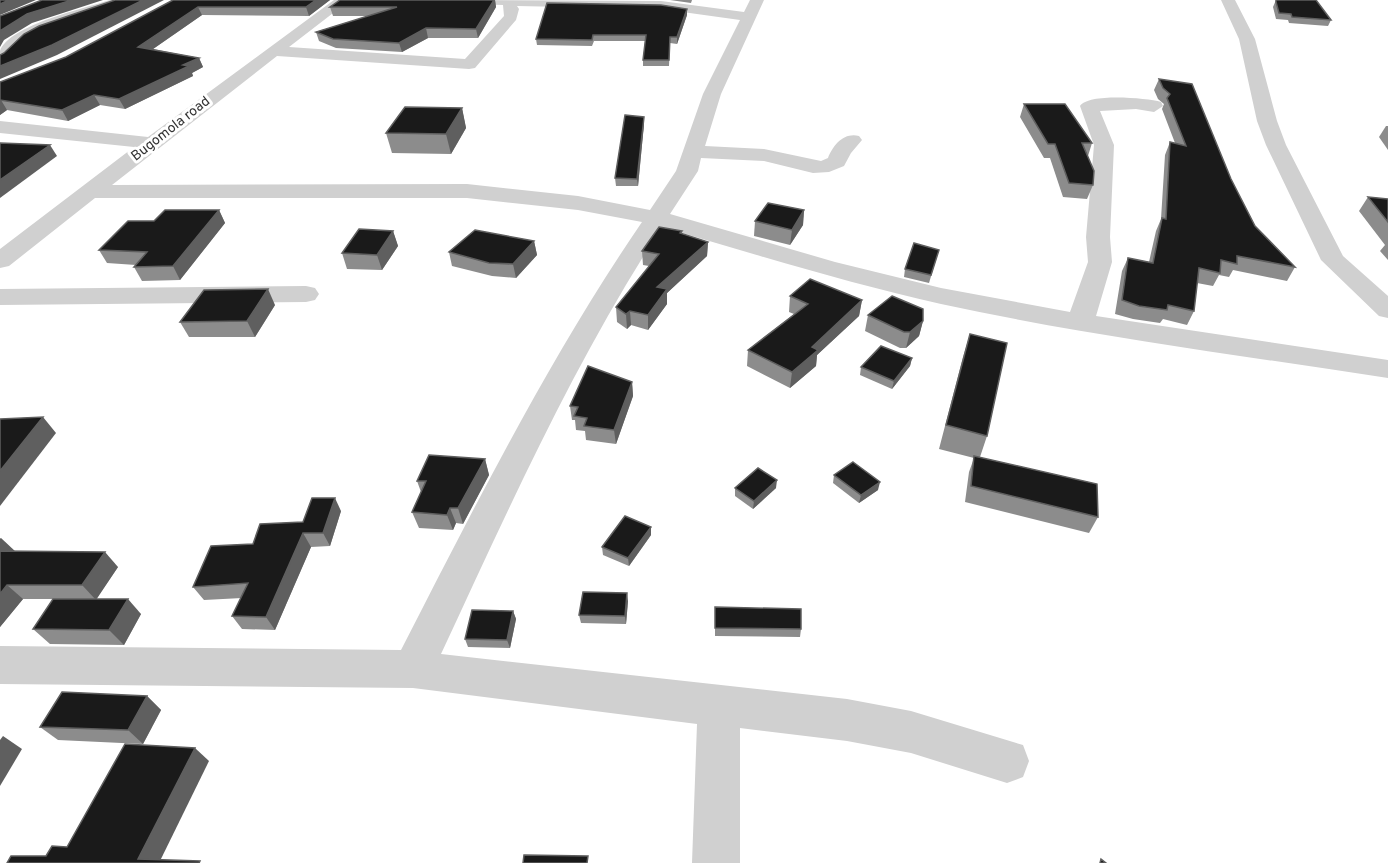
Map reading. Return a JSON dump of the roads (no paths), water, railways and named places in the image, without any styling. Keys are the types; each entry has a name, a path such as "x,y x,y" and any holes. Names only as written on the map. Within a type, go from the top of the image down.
{"street":[{"path":"0,60 17,41 56,24 124,0"},
{"name":"Bugomola road","path":"0,261 151,143 343,0"},
{"path":"413,669 533,423 612,284 687,171 712,94 754,8 470,0"},
{"path":"1228,0 1248,39 1267,121 1276,145 1329,251 1338,266 1388,310"},
{"path":"273,51 469,64 511,17 512,9 508,2"},
{"path":"1080,322 1096,280 1100,262 1098,237 1104,145 1089,106 1136,103 1155,106"},
{"path":"0,127 151,143"},
{"path":"695,152 775,156 799,165 828,166 837,162 841,151 852,140"},
{"path":"88,191 232,193 467,191 578,203 657,218 826,267 941,296 1080,322 1388,369"},
{"path":"0,297 306,294"},
{"path":"0,664 413,669 512,683 719,704 847,720 911,732 1007,761"},
{"path":"716,863 719,704"}]}
